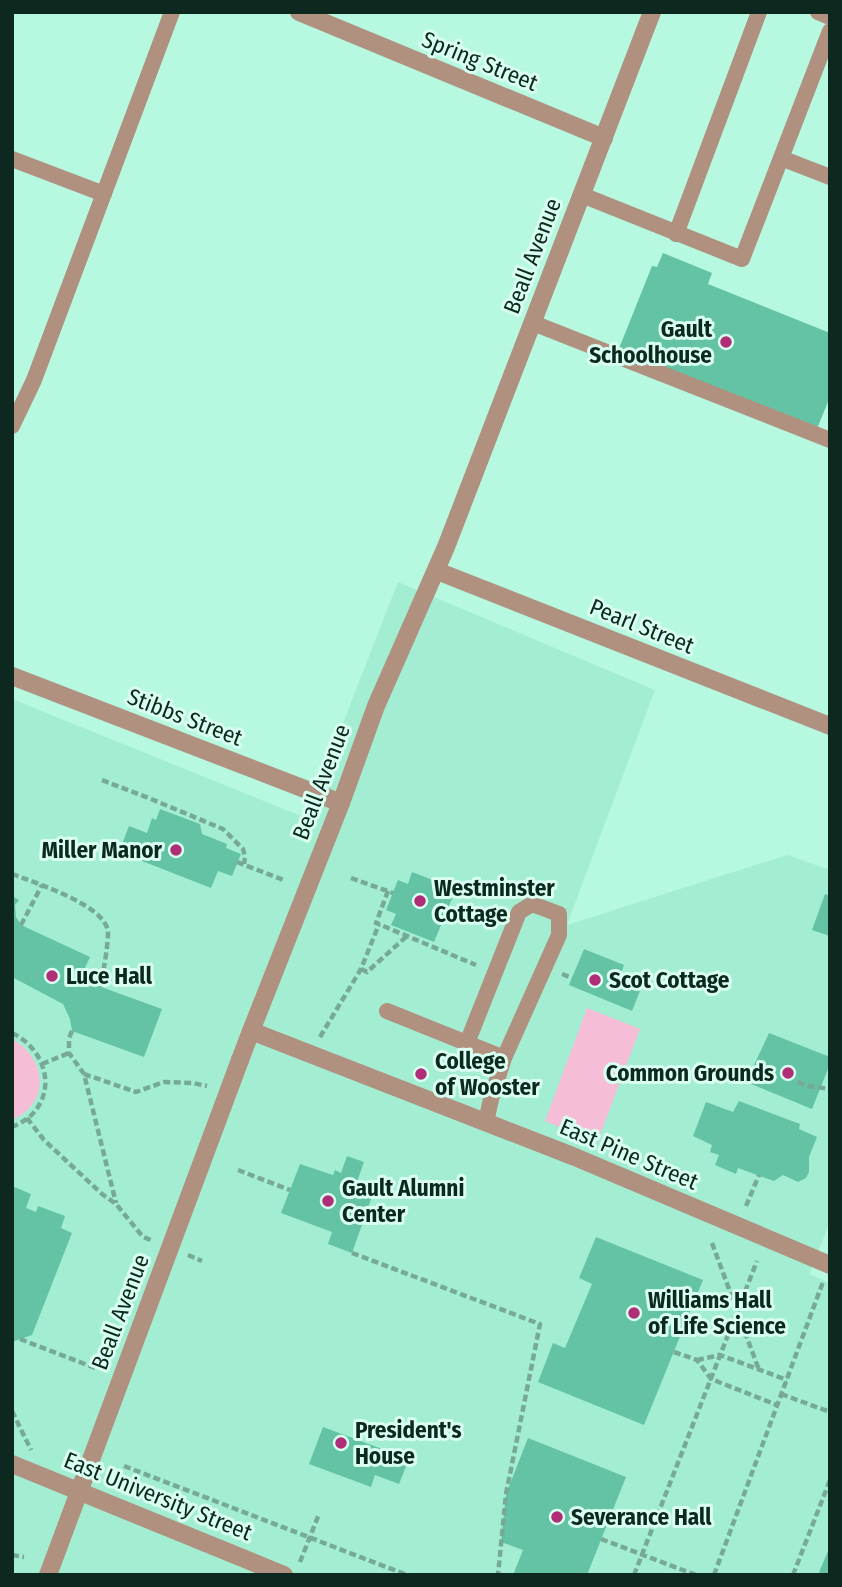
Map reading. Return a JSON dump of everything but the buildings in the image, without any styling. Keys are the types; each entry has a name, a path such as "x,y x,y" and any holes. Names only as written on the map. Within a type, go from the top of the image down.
{"street":[{"name":"Spring Street","path":"299,12 604,138"},
{"name":"Beall Avenue","path":"48,1575 240,1060 341,803 376,706 437,571 652,12"},
{"name":"Pearl Street","path":"437,571 830,726"},
{"name":"Stibbs Street","path":"12,676 341,803"},
{"name":"East Pine Street","path":"251,1031 575,1157 830,1265"},
{"name":"East University Street","path":"12,1464 284,1575"}],"lane":[{"path":"12,426 17,406 34,380 172,12"},
{"path":"676,234 759,12"},
{"path":"818,12 830,17"},
{"path":"582,195 742,259 830,31"},
{"path":"781,158 830,177"},
{"path":"12,159 104,194"},
{"path":"533,323 830,440"},
{"path":"467,1043 519,912 532,904 559,914 559,936 504,1058 486,1122"},
{"path":"387,1011 504,1058"}],"path":[{"path":"102,780 223,829 243,849 244,864"},
{"path":"237,862 286,881"},
{"path":"12,874 80,903 104,920 108,931 101,987"},
{"path":"352,878 390,892 376,923 379,925 495,973"},
{"path":"21,925 41,886"},
{"path":"320,1037 361,969 379,925"},
{"path":"361,969 367,972 407,936"},
{"path":"72,1031 69,1053 83,1074 116,1204"},
{"path":"12,1033 29,1042 39,1056 45,1072 45,1089 38,1105 27,1118 12,1127"},
{"path":"42,1064 69,1053"},
{"path":"83,1074 135,1092 164,1082 207,1086"},
{"path":"798,1082 830,1089"},
{"path":"27,1118 44,1140 116,1204 143,1237 202,1261"},
{"path":"238,1170 290,1190"},
{"path":"746,1206 759,1175"},
{"path":"712,1243 760,1370"},
{"path":"352,1253 540,1324 506,1494 498,1575"},
{"path":"634,1575 757,1261"},
{"path":"714,1575 830,1265"},
{"path":"20,1339 95,1368"},
{"path":"674,1352 697,1360 720,1355 786,1380"},
{"path":"697,1360 711,1379 777,1405"},
{"path":"781,1394 830,1412"},
{"path":"12,1411 30,1449 39,1454"},
{"path":"124,1466 407,1575"},
{"path":"793,1575 830,1480"},
{"path":"300,1562 319,1514"},
{"path":"601,1539 696,1575"},
{"path":"12,1555 24,1558"}],"shaded area":[{"name":"College of Wooster","path":"398,582 655,690 567,925 787,855 830,870 830,1222 809,1274 830,1283 830,1575 12,1575 12,699 306,818"},
{"path":"587,1008 640,1029 597,1143 545,1121"},
{"path":"12,1039 32,1057 40,1080 33,1103 12,1120"}],"place":[{"name":"Gault Schoolhouse","path":"726,342"},
{"name":"Miller Manor","path":"176,850"},
{"name":"Westminster Cottage","path":"420,901"},
{"name":"Luce Hall","path":"52,976"},
{"name":"Scot Cottage","path":"595,980"},
{"name":"Common Grounds","path":"788,1073"},
{"name":"College of Wooster","path":"421,1074"},
{"name":"Gault Alumni Center","path":"328,1201"},
{"name":"Williams Hall of Life Science","path":"634,1313"},
{"name":"President's House","path":"341,1443"},
{"name":"Severance Hall","path":"557,1517"}]}
